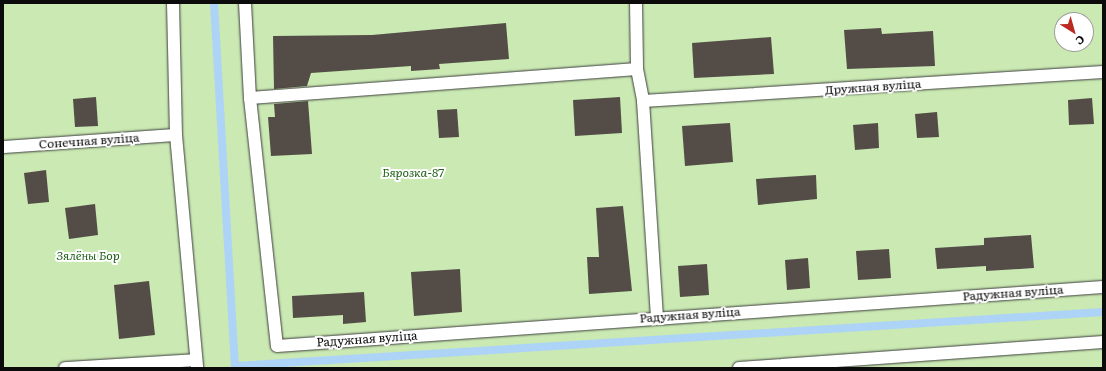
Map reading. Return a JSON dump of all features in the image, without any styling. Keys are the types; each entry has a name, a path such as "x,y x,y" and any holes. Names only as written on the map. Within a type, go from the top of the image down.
{"lane":[{"path":"65,368 196,364 176,135 173,3"},
{"path":"245,3 250,98 637,69"},
{"path":"636,3 637,69 643,101 657,317"},
{"name":"Дружная вуліца","path":"643,101 1103,72"},
{"name":"Радужная вуліца","path":"250,98 277,346 657,317 1103,287"},
{"name":"Сонечная вуліца","path":"3,147 176,135"},
{"path":"739,368 1103,342"}],"green space":[{"name":"Бярозка-87","path":"3,3 1103,3 1103,368 3,368"}],"building":[{"path":"506,23 509,59 439,64 440,69 411,71 411,66 311,73 307,86 274,89 273,36 372,35"},
{"path":"881,28 882,34 933,31 935,66 847,69 844,30"},
{"path":"771,37 774,74 694,78 692,43"},
{"path":"96,97 98,126 75,127 73,99"},
{"path":"620,97 622,133 575,136 573,100"},
{"path":"1092,98 1094,124 1069,125 1068,100"},
{"path":"308,101 312,154 271,156 268,117 275,117 274,104"},
{"path":"457,109 459,137 439,138 437,110"},
{"path":"937,112 939,137 917,138 915,114"},
{"path":"730,123 733,162 685,166 682,126"},
{"path":"878,123 879,148 855,150 853,125"},
{"path":"46,170 49,202 28,204 24,173"},
{"path":"816,175 817,199 758,205 756,179"},
{"path":"95,204 98,235 69,239 65,208"},
{"path":"623,206 632,291 589,294 587,257 599,257 596,208"},
{"path":"1031,235 1034,268 986,271 986,266 937,269 935,248 984,245 984,238"},
{"path":"889,249 891,278 858,280 856,251"},
{"path":"808,258 810,288 787,290 785,260"},
{"path":"707,264 709,295 680,297 678,266"},
{"path":"460,269 462,312 414,316 411,272"},
{"path":"149,281 155,335 119,339 114,285"},
{"path":"364,292 366,322 343,324 343,315 293,318 292,296"}],"waterway":[{"path":"214,3 235,366 1103,312"}],"park label":[{"name":"Зялёны Бор","path":"88,256"}]}
